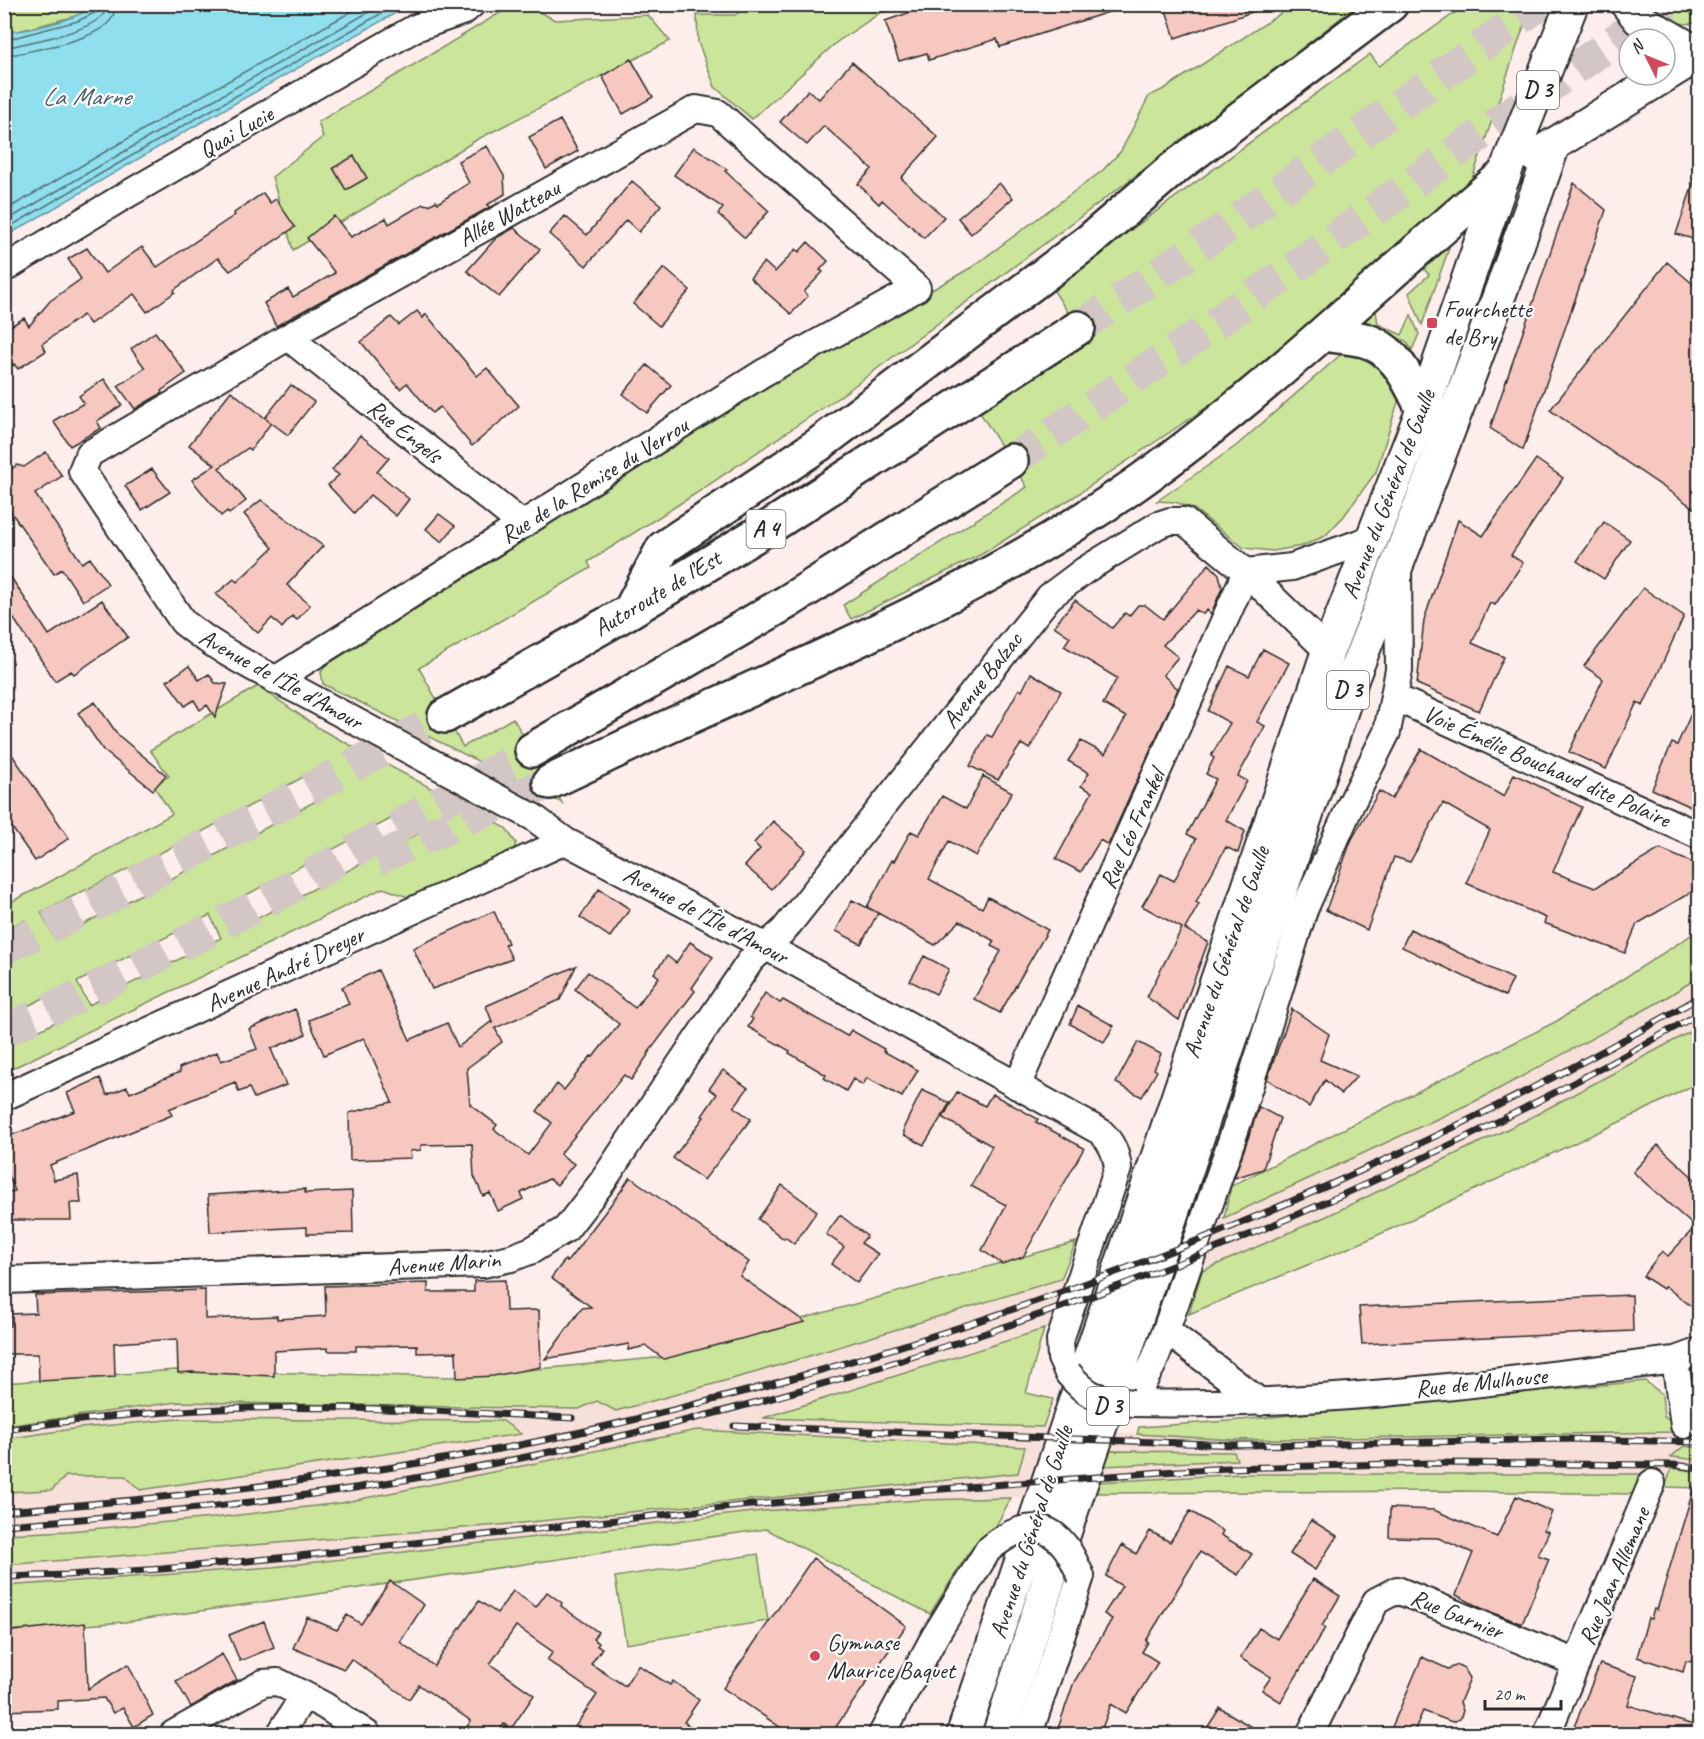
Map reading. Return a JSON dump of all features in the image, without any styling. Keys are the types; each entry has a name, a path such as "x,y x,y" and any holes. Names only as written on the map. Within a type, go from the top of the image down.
{"highway":[{"path":"630,611 663,548 818,445 1089,240 1173,169 1391,4"},
{"path":"550,783 863,639 1033,550 1135,485 1222,421 1504,175"},
{"name":"Autoroute de l’Est","path":"445,716 630,611 774,524 1078,328"},
{"path":"1323,334 1366,341 1387,351 1403,369 1423,409"},
{"path":"532,750 787,602 1011,461"}],"main road":[{"name":"D 3","path":"1504,175 1572,4"},
{"name":"D 3","path":"1504,175 1699,54 1639,19 1627,4"},
{"name":"Avenue du Général de Gaulle","path":"999,1734 1052,1570 1354,674 1506,279 1554,144"},
{"name":"Avenue du Général de Gaulle","path":"963,1734 1328,651 1423,409 1504,175"}],"street":[{"name":"Quai Lucie","path":"4,269 116,201 415,28 464,11 472,4"},
{"name":"Allée Watteau","path":"82,471 89,454 288,337 696,109 718,113 917,288"},
{"name":"Rue de la Remise du Verrou","path":"275,680 763,373 917,288"},
{"name":"Rue Engels","path":"288,337 523,525"},
{"name":"Avenue de l'Île d'Amour","path":"82,471 183,622 204,639 275,680 533,817 565,841 791,960 1101,1132 1110,1141 1116,1153 1118,1168 1060,1340 1061,1358 1068,1373 1085,1391 1098,1398 1132,1403"},
{"name":"Avenue Balzac","path":"766,948 784,930 1049,597 1085,570 1158,525 1170,520 1184,521 1246,572 1328,651"},
{"path":"1246,572 1292,567 1371,539"},
{"name":"Avenue du Général de Gaulle","path":"1132,1403 1153,1364 1166,1330 1239,1119 1304,910 1351,804 1387,732 1399,670 1398,564"},
{"name":"Rue Léo Frankel","path":"1017,1086 1246,572"},
{"name":"Voie Émélie Bouchaud dite Polaire","path":"1394,697 1700,836"},
{"name":"Avenue André Dreyer","path":"4,1097 565,841"},
{"name":"Avenue Marin","path":"4,1280 483,1264 511,1258 532,1250 566,1229 603,1181 751,960 766,948"},
{"path":"1166,1330 1260,1401"},
{"name":"Rue de Mulhouse","path":"1132,1403 1188,1404 1260,1401 1453,1387 1675,1360 1700,1351"},
{"path":"1675,1360 1684,1425"},
{"name":"Rue Jean Allemane","path":"1547,1734 1652,1483"},
{"path":"882,1734 935,1636 988,1550 999,1540 1026,1528 1044,1529 1057,1537 1067,1548 1081,1576 1029,1734"},
{"name":"Rue Garnier","path":"1310,1734 1376,1601 1397,1590 1577,1663"},
{"path":"174,1734 263,1683 278,1683 304,1695 367,1734"},
{"path":"280,1734 304,1695"}],"shaded area":[{"path":"1699,930 1699,1082 1641,1112 1363,1242 1189,1314 1201,1272 1045,1329 1026,1393 1053,1399 1045,1427 1137,1434 1645,1381 1662,1394 1664,1417 1675,1424 1695,1426 1699,1424 1699,1479 1652,1479 1633,1494 1460,1491 1095,1493 958,1500 125,1622 5,1631 5,1382 175,1370 452,1377 666,1357 1076,1242 1062,1278 1224,1218 1231,1186 1557,1021"}],"green space":[{"path":"4,5 97,5 76,16 11,33 5,31"},
{"path":"513,5 526,5 555,20 648,15 670,41 478,139 293,250 272,177 323,137 318,122"},
{"path":"747,5 912,5 880,13 837,42 752,119 715,87 698,42 697,15 735,15"},
{"path":"1291,5 1357,5 1234,102 842,395 692,496 588,562 591,568 419,668 463,747 513,718 562,803 323,684 321,672 325,666 830,348 972,267 1102,171 1121,151 1149,96 1164,89"},
{"path":"1466,5 1531,5 1471,182 1371,272 1213,403 1072,498 982,554 851,619 843,605 1027,487 977,408 1078,328 1052,288 1370,54 1379,66"},
{"path":"1644,5 1699,5 1699,23 1685,24 1658,18"},
{"path":"1444,247 1449,248 1422,325 1409,293 1429,275 1424,269 1442,253"},
{"path":"1376,311 1378,324 1402,335 1411,315 1419,334 1412,350 1406,341 1366,325 1365,320"},
{"path":"1347,346 1364,348 1402,389 1376,472 1344,516 1325,536 1302,546 1273,551 1244,548 1194,509 1175,502 1157,501 1236,446 1338,357"},
{"path":"258,686 322,730 506,828 516,843 514,849 408,897 383,888 5,1072 5,1048 71,1014 58,991 5,1017 5,964 39,947 25,920 5,930 5,905 172,814 153,785 169,776 150,750","holes":["327,764 340,788 206,860 196,835","417,805 429,828 241,927 229,904","178,844 190,869 55,939 41,912","210,915 221,938 89,1005 77,982"]},
{"path":"1699,930 1699,977 1659,1002 1482,1098 1224,1218 1231,1186 1557,1021"},
{"path":"1699,1027 1699,1082 1641,1112 1363,1242 1189,1314 1202,1271 1327,1216 1526,1120"},
{"path":"1076,1242 1061,1279 757,1372 616,1411 597,1401 579,1409 177,1402 5,1426 4,1383 175,1370 452,1377 666,1357"},
{"path":"1044,1329 1026,1393 1053,1399 1043,1427 763,1418"},
{"path":"1645,1381 1662,1394 1664,1417 1675,1424 1675,1432 1234,1440 1137,1434 1139,1427 1229,1421"},
{"path":"178,1419 503,1421 521,1434 140,1490 125,1476 66,1476 52,1490 5,1492 5,1439 80,1428"},
{"path":"697,1430 1025,1447 1018,1473 500,1525 5,1565 5,1534 69,1531 213,1518 341,1503"},
{"path":"1684,1446 1699,1448 1699,1460 1671,1457"},
{"path":"1107,1451 1234,1452 1237,1460 1103,1466"},
{"path":"1672,1468 1699,1472 1699,1488 1665,1487"},
{"path":"1243,1474 1641,1474 1652,1479 1633,1494 1460,1491 1095,1493 1098,1482"},
{"path":"1011,1498 996,1526 969,1552 930,1614 766,1529 125,1622 5,1631 5,1586 273,1567 762,1511 919,1500"},
{"path":"758,1554 768,1621 626,1644 615,1577"}],"water":[{"name":"La Marne","path":"97,5 410,5 186,131 5,237 5,31 20,31 50,24 78,15"}],"building":[{"path":"934,4 1117,4 1118,9 1000,47 997,39 929,60 927,53 899,61 885,21"},
{"path":"1164,4 1263,4 1264,8 1175,38"},
{"path":"631,59 653,97 623,114 602,76"},
{"path":"852,62 938,137 901,178 944,217 924,238 882,200 879,204 858,184 872,169 824,126 807,145 780,122 808,90 819,99"},
{"path":"560,120 578,151 546,169 529,137"},
{"path":"487,146 504,176 505,194 487,205 490,207 276,326 264,303 288,289 293,297 335,273 307,238 334,216 351,237 386,218 389,224 423,204 429,205 436,201 438,203 469,183 458,161"},
{"path":"694,147 727,169 725,171 769,211 745,238 718,214 723,208 674,175"},
{"path":"354,156 367,178 346,190 333,168"},
{"path":"1696,176 1700,177 1700,241 1676,234"},
{"path":"632,181 661,205 639,232 626,220 586,266 549,234 565,216 587,235"},
{"path":"999,183 1013,198 971,234 958,218"},
{"path":"1574,183 1606,210 1523,450 1490,428"},
{"path":"263,193 270,203 276,199 295,227 230,271 218,258 147,312 134,294 90,324 83,315 42,344 46,351 18,369 14,364 4,370 4,358 7,354 4,350 4,330 24,318 29,326 50,301 81,279 68,259 87,248 105,273 142,247 157,267 235,215 234,213"},
{"path":"514,228 540,249 499,297 467,271 496,238"},
{"path":"808,242 828,261 820,270 823,272 804,292 808,296 791,314 750,278 764,262 775,272 796,249 799,252"},
{"path":"1667,262 1700,290 1700,512 1550,410"},
{"path":"664,268 690,290 659,326 633,304"},
{"path":"417,311 423,318 426,314 477,376 487,368 519,406 472,446 440,407 432,413 407,383 400,389 361,342 391,317 399,325"},
{"path":"155,332 186,373 161,391 162,393 135,409 118,386 145,368 131,349"},
{"path":"647,365 671,385 647,413 623,394"},
{"path":"104,379 122,405 97,421 101,428 70,446 53,421 84,403 79,396"},
{"path":"291,385 314,402 288,435 266,419 271,423 251,450 248,448 219,468 246,501 229,514 227,511 221,516 192,480 215,465 189,445 231,391 265,418"},
{"path":"360,435 389,458 377,472 409,499 396,516 370,495 354,513 328,485 339,475 332,470"},
{"path":"46,452 62,476 35,494 82,563 90,558 108,584 83,601 62,569 54,574 4,502 6,473 17,465 24,467"},
{"path":"1536,459 1563,478 1511,555 1523,563 1495,605 1490,603 1472,643 1504,657 1479,711 1417,684 1424,620 1458,520 1483,536"},
{"path":"152,469 170,492 142,510 125,486"},
{"path":"261,500 323,546 287,585 310,605 297,620 292,616 282,628 272,618 258,633 216,594 234,579 237,582 273,548 244,514"},
{"path":"439,514 455,526 442,542 426,529"},
{"path":"1604,522 1630,540 1604,579 1577,561"},
{"path":"1209,564 1219,574 1222,588 1211,614 1207,610 1203,614 1196,610 1163,645 1178,657 1163,675 1178,689 1108,845 1100,840 1081,872 1056,859 1092,792 1081,786 1089,773 1068,761 1081,741 1105,754 1126,717 1103,704 1117,678 1064,646 1070,637 1054,626 1075,600 1112,628 1125,613 1129,616 1138,605 1145,605 1163,619"},
{"path":"4,567 49,635 102,600 128,637 74,674 71,671 55,681 4,604"},
{"path":"1643,588 1684,616 1643,706 1637,702 1606,769 1569,752 1603,679 1584,666"},
{"path":"1263,649 1289,663 1257,722 1265,726 1238,776 1247,781 1226,820 1245,831 1238,853 1226,847 1196,902 1199,904 1185,929 1208,942 1179,1020 1147,997 1182,928 1142,906 1161,874 1174,881 1196,839 1187,834 1216,779 1206,774 1214,758 1211,756 1230,723 1208,711 1229,666 1249,676"},
{"path":"189,666 199,680 209,674 215,683 227,684 215,717 207,705 200,710 194,700 185,706 167,681"},
{"path":"1031,673 1061,691 1030,749 1021,744 998,780 970,766 987,735 992,737 1019,689 1022,691"},
{"path":"1700,694 1700,811 1652,789 1672,743 1677,745"},
{"path":"95,702 118,735 166,775 153,790 103,750 78,713"},
{"path":"4,743 69,838 35,861 4,816"},
{"path":"1421,749 1504,797 1514,774 1582,807 1553,872 1595,888 1660,849 1700,866 1700,887 1637,924 1625,953 1544,923 1546,918 1466,883 1490,830 1443,803 1410,862 1394,857 1367,930 1326,910 1351,841 1379,791 1392,799"},
{"path":"983,776 1012,792 976,856 949,841 929,879 982,908 988,897 1048,930 1000,1013 974,999 1001,951 991,946 994,941 960,921 935,945 867,907 892,860 894,861 911,831 919,835 942,796 966,809"},
{"path":"773,821 806,850 772,889 745,866 760,849 754,843"},
{"path":"599,889 630,909 610,937 580,917"},
{"path":"852,900 878,913 861,944 836,931"},
{"path":"494,911 508,943 505,944 512,959 432,989 413,948"},
{"path":"1410,929 1513,979 1505,996 1402,947"},
{"path":"690,942 713,957 692,988 695,991 631,1080 624,1075 560,1154 574,1164 557,1185 549,1179 521,1193 523,1199 498,1211 490,1193 483,1196 474,1176 472,1144 421,1145 421,1150 410,1151 411,1158 350,1160 349,1113 392,1102 364,1038 324,1055 309,1020 349,1004 342,987 378,970 410,1040 447,1023 458,1047 492,1021 486,1006 576,966 560,1000 495,1028 502,1042 467,1068 470,1104 497,1125 494,1129 528,1155 552,1123 537,1111 557,1084 564,1090 619,1024 575,989 588,972 635,1008 659,977 654,973 667,956 676,963"},
{"path":"924,956 949,969 936,994 910,981"},
{"path":"765,993 780,1003 783,1000 847,1036 851,1030 918,1070 902,1097 867,1078 863,1085 853,1079 846,1091 824,1078 826,1075 789,1053 790,1051 748,1027 753,1019 750,1017"},
{"path":"1078,1006 1114,1026 1104,1042 1070,1024"},
{"path":"295,1009 306,1034 271,1049 286,1085 254,1098 249,1088 239,1092 235,1082 169,1109 172,1115 50,1165 54,1180 78,1175 81,1203 70,1203 71,1220 4,1220 4,1193 15,1191 4,1164 4,1138 75,1111 67,1093 100,1078 107,1095 127,1087 130,1093 180,1072 179,1068 217,1052 221,1061 257,1049 249,1029"},
{"path":"1292,1009 1329,1034 1320,1060 1357,1076 1341,1094 1325,1080 1309,1107 1267,1079"},
{"path":"1138,1042 1161,1054 1154,1069 1157,1071 1142,1097 1116,1083"},
{"path":"723,1070 748,1088 734,1107 751,1119 704,1180 673,1158 704,1117 702,1116 717,1094 709,1089"},
{"path":"922,1090 950,1103 924,1145 904,1135 904,1127"},
{"path":"957,1092 985,1106 992,1094 1038,1119 1036,1122 1084,1148 1023,1257 1002,1264 982,1250 1006,1205 971,1186 992,1146 943,1118"},
{"path":"1259,1107 1280,1118 1263,1169 1234,1178"},
{"path":"1658,1145 1700,1184 1700,1313 1665,1286 1663,1289 1643,1276 1662,1251 1668,1256 1695,1227 1633,1172"},
{"path":"630,1177 749,1262 740,1276 805,1322 664,1359 646,1346 628,1350 629,1344 545,1359 582,1308 591,1307 551,1278 565,1260 567,1262"},
{"path":"782,1185 817,1211 794,1244 758,1219"},
{"path":"305,1189 305,1193 352,1191 353,1233 307,1234 307,1227 210,1232 208,1195"},
{"path":"840,1215 867,1236 861,1243 878,1254 857,1283 831,1264 844,1247 826,1234"},
{"path":"505,1280 506,1311 539,1310 541,1367 493,1376 457,1378 456,1352 417,1353 417,1345 356,1346 356,1351 328,1351 328,1348 274,1351 274,1376 178,1373 177,1339 114,1343 115,1377 39,1381 38,1354 4,1354 4,1326 10,1326 10,1314 36,1313 35,1295 205,1290 205,1319 277,1316 277,1319 326,1316 325,1286 428,1283 428,1292 474,1292 474,1281"},
{"path":"1632,1295 1633,1331 1362,1344 1359,1307"},
{"path":"1695,1484 1700,1485 1700,1634 1691,1662 1686,1661 1683,1672 1637,1657 1648,1618 1651,1619 1654,1609 1657,1610"},
{"path":"1516,1496 1552,1512 1544,1530 1549,1532 1538,1555 1549,1559 1522,1624 1481,1608 1456,1595 1473,1553 1438,1538 1389,1537 1390,1508 1434,1510 1497,1537"},
{"path":"1190,1511 1223,1531 1221,1535 1252,1554 1238,1575 1200,1552 1146,1641 1148,1642 1142,1652 1158,1662 1126,1713 1111,1704 1100,1734 1056,1734 1074,1682 1112,1619 1104,1614 1122,1586 1106,1576 1122,1545 1136,1554 1150,1531 1170,1542"},
{"path":"1311,1520 1337,1536 1315,1570 1290,1554"},
{"name":"Gymnase Maurice Baquet","path":"813,1558 906,1626 831,1734 790,1734 723,1688"},
{"path":"1313,1579 1340,1596 1322,1626 1325,1628 1281,1702 1262,1690 1271,1677 1240,1658 1259,1628 1277,1639"},
{"path":"390,1581 424,1605 400,1642 434,1666 479,1601 497,1613 513,1591 536,1607 547,1592 562,1603 561,1606 598,1632 593,1639 599,1643 597,1646 602,1648 591,1664 625,1686 638,1665 670,1685 673,1681 699,1700 684,1722 702,1734 570,1734 597,1695 547,1660 553,1652 516,1626 490,1664 534,1695 511,1729 504,1724 496,1734 462,1734 471,1721 419,1685 409,1699 351,1659 344,1669 293,1648 307,1617 337,1630 347,1615 361,1624"},
{"path":"264,1621 274,1647 240,1661 229,1635"},
{"path":"85,1623 88,1689 128,1664 153,1715 134,1727 123,1708 113,1713 104,1698 58,1701 58,1709 4,1711 4,1632"},
{"path":"222,1654 237,1680 191,1707 176,1681"},
{"path":"1422,1657 1448,1669 1458,1665 1464,1668 1470,1678 1460,1702 1463,1711 1460,1719 1452,1722 1423,1711 1413,1734 1389,1734"},
{"path":"1600,1664 1637,1676 1628,1705 1700,1727 1700,1734 1571,1734"},
{"path":"1220,1708 1263,1734 1203,1734"}],"tunnel":[{"path":"1078,328 1253,209 1540,4"},
{"path":"1011,461 1212,326 1667,4"},
{"path":"4,948 96,904 445,716"},
{"path":"4,1031 100,986 270,899 532,750"},
{"path":"376,859 550,782"}],"railway":[{"path":"4,1511 128,1501 250,1487 494,1450 664,1412 765,1386 887,1350 1008,1311 1127,1268 1361,1171 1589,1059 1700,997"},
{"path":"4,1525 225,1505 417,1478 534,1456 650,1429 765,1400 887,1365 1007,1326 1127,1283 1361,1186 1476,1132 1700,1013"},
{"path":"4,1430 126,1415 249,1408 370,1409 572,1418"},
{"path":"734,1426 1237,1445 1564,1439 1700,1442"},
{"path":"4,1577 162,1569 299,1556 740,1506 1162,1472 1432,1463 1673,1465 1700,1468"}],"place":[{"name":"Fourchette de Bry","path":"1432,323"},
{"name":"Gymnase Maurice Baquet","path":"815,1656"}]}
